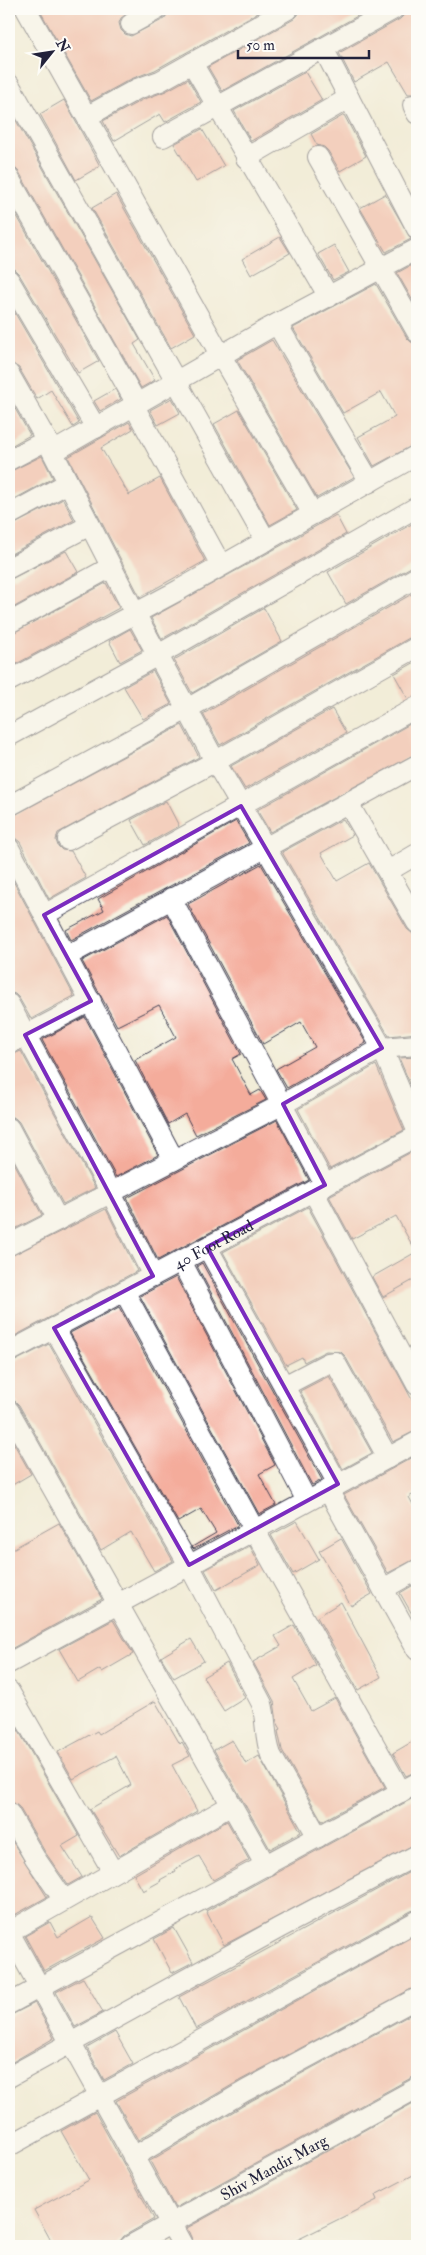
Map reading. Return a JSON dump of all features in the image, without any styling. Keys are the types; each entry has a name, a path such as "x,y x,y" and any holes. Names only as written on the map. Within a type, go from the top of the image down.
{"street":[{"path":"26,9 88,116 221,356 313,514"},
{"path":"131,24 158,9"},
{"path":"88,116 192,63 288,9"},
{"path":"163,136 394,9"},
{"path":"323,48 417,229"},
{"path":"192,63 329,297"},
{"path":"9,84 266,541"},
{"path":"246,158 349,98"},
{"path":"318,157 417,332"},
{"path":"9,178 136,405 221,565"},
{"path":"9,460 96,428 277,324 382,270 417,249"},
{"path":"9,280 96,428"},
{"path":"277,324 370,482"},
{"path":"9,374 16,402 50,446 134,613 216,762 382,1048 417,1130"},
{"path":"9,681 266,541 417,455"},
{"path":"9,515 68,483"},
{"path":"9,736 158,655 417,506"},
{"path":"9,568 90,525"},
{"path":"9,624 111,567"},
{"path":"9,806 187,709 417,578"},
{"path":"68,840 216,762 417,648"},
{"path":"44,914 417,707"},
{"path":"68,956 170,898 417,765"},
{"path":"348,803 416,918"},
{"path":"9,848 68,956 174,1160"},
{"path":"388,871 417,854"},
{"path":"170,898 283,1104 319,1188 417,1385"},
{"path":"17,1039 91,1000"},
{"path":"9,1004 17,1039 111,1192 153,1276"},
{"path":"9,1245 283,1104 382,1048 417,1045"},
{"path":"9,1128 58,1220"},
{"name":"40 Foot Road","path":"9,1352 417,1136"},
{"path":"207,1247 284,1386 383,1589 417,1650"},
{"path":"181,1261 307,1501"},
{"path":"9,2004 409,1787 254,1529 124,1291"},
{"path":"54,1328 189,1565 262,1704 266,1718 266,1741 271,1755 318,1837"},
{"path":"284,1386 328,1363 335,1362 388,1458"},
{"path":"9,1411 230,1806 266,1866"},
{"path":"9,1663 417,1442"},
{"path":"383,1589 417,1570"},
{"path":"9,1691 113,1872"},
{"path":"183,2246 9,1932 230,1806"},
{"path":"9,1813 35,1858 64,1900"},
{"path":"9,2077 70,2042 417,1855"},
{"path":"9,2146 417,1921"},
{"path":"132,2157 245,2091 417,1998"},
{"name":"Shiv Mandir Marg","path":"130,2246 417,2088"}],"highlighted area":[{"path":"241,806 382,1048 283,1104 325,1185 207,1247 338,1484 189,1565 54,1328 153,1276 25,1035 91,1001 44,915"}],"building":[{"path":"39,9 134,9 121,18 119,23 121,30 131,36 164,19 169,12 175,9 264,9 155,70 131,79 91,101"},
{"path":"300,9 370,9 222,91 208,67 294,19"},
{"path":"406,9 417,9 417,94 408,94 389,62 354,82 339,53 400,19"},
{"path":"305,72 322,100 251,141 234,111"},
{"path":"188,79 201,102 165,122 160,114 114,141 103,121 142,100 166,91"},
{"path":"64,100 100,166 76,180 40,114"},
{"path":"9,108 140,340 134,344 155,380 141,388 19,172 9,166"},
{"path":"344,115 366,156 340,171 328,151 324,147 317,145 311,134"},
{"path":"202,129 224,166 196,182 174,144"},
{"path":"116,194 195,334 171,348 92,208"},
{"path":"385,194 411,239 386,252 360,208"},
{"path":"9,202 99,361 78,373 19,274 14,269 9,268"},
{"path":"280,237 290,253 251,275 242,259"},
{"path":"334,245 349,272 333,280 318,254"},
{"path":"417,262 417,308 397,273"},
{"path":"376,284 407,338 417,344 417,443 374,466 358,437 395,417 381,392 343,413 293,328"},
{"path":"9,303 79,423 73,427 51,390 37,399 19,368 9,362"},
{"path":"272,340 354,477 317,498 237,360"},
{"path":"115,389 121,399 100,411 94,401"},
{"path":"9,398 30,435 9,447"},
{"path":"172,398 180,413 158,425 150,410"},
{"path":"239,410 297,510 270,525 214,424"},
{"path":"129,422 133,429 101,448 129,495 160,478 205,561 140,597 68,457"},
{"path":"42,456 53,478 9,502 9,472"},
{"path":"63,499 74,520 9,555 9,527"},
{"path":"336,515 346,534 162,639 151,618"},
{"path":"417,521 417,565 346,604 328,572"},
{"path":"66,551 78,572 9,610 9,580"},
{"path":"106,583 119,608 9,668 9,635"},
{"path":"417,591 417,635 220,745 203,714"},
{"path":"264,608 282,641 192,693 174,660"},
{"path":"130,629 142,650 120,662 109,641"},
{"path":"417,661 417,695 408,699 394,674"},
{"path":"153,671 171,704 143,719 124,687"},
{"path":"332,709 346,733 245,789 231,766"},
{"path":"417,720 417,753 270,832 257,810"},
{"path":"182,725 199,757 58,833 56,840 58,846 62,850 71,851 86,878 49,899 20,842 9,836 9,818"},
{"path":"166,801 179,826 145,845 131,820"},
{"path":"343,819 353,835 321,853 337,881 369,863 407,929 413,934 417,942 417,1033 389,1036 282,852"},
{"path":"236,821 249,843 71,940 66,930 104,910 98,899"},
{"path":"261,864 366,1043 287,1088 276,1069 315,1047 301,1022 263,1044 188,904"},
{"path":"9,873 74,996 31,1019 19,998 9,992"},
{"path":"167,915 241,1054 232,1059 251,1095 260,1090 266,1100 196,1135 185,1114 168,1124 135,1060 176,1037 159,1005 117,1026 82,961"},
{"path":"85,1017 158,1155 116,1177 42,1040"},
{"path":"21,1051 95,1188 63,1204 19,1122 9,1116 9,1056"},
{"path":"417,1057 417,1100 399,1058"},
{"path":"376,1065 404,1130 330,1169 298,1109"},
{"path":"277,1120 309,1180 158,1260 127,1198"},
{"path":"417,1149 417,1278 383,1297 372,1277 416,1252 396,1216 352,1239 329,1196"},
{"path":"9,1153 42,1215 9,1232"},
{"path":"308,1207 417,1409 417,1430 393,1442 341,1352 326,1351 304,1362 302,1357 286,1365 223,1252"},
{"path":"106,1209 137,1271 9,1339 9,1257"},
{"path":"202,1263 322,1480 312,1485 197,1266"},
{"path":"176,1277 275,1465 259,1474 276,1505 259,1514 140,1296"},
{"path":"119,1307 238,1525 194,1549 192,1547 216,1533 201,1509 178,1522 70,1333"},
{"path":"49,1344 173,1561 154,1571 131,1532 101,1550 19,1405 9,1399 9,1364"},
{"path":"329,1376 372,1453 343,1469 300,1391"},
{"path":"9,1435 31,1474 9,1487"},
{"path":"417,1455 417,1492 409,1497 417,1512 417,1558 388,1573 344,1495"},
{"path":"297,1521 319,1559 293,1574 271,1535"},
{"path":"59,1523 102,1599 9,1650 9,1551"},
{"path":"341,1538 372,1594 351,1606 319,1551"},
{"path":"250,1546 260,1565 216,1590 205,1570"},
{"path":"417,1583 417,1623 400,1593"},
{"path":"341,1602 381,1677 358,1690 317,1617"},
{"path":"113,1620 133,1654 102,1672 100,1669 78,1682 59,1649"},
{"path":"294,1625 316,1665 293,1679 311,1711 335,1698 385,1787 322,1821 282,1750 278,1731 281,1729 277,1722 274,1701 253,1662 281,1646 275,1636"},
{"path":"191,1639 204,1661 174,1678 161,1657"},
{"path":"227,1663 245,1698 224,1711 203,1677"},
{"path":"155,1701 180,1744 182,1742 190,1756 172,1765 197,1811 119,1856 90,1809 131,1785 116,1756 73,1779 58,1752 97,1731 99,1734"},
{"path":"9,1714 79,1836 62,1846 82,1877 68,1885 45,1852 19,1807 9,1801"},
{"path":"417,1739 417,1771 406,1776 393,1753"},
{"path":"232,1740 246,1764 259,1756 301,1832 270,1849 214,1750"},
{"path":"417,1796 417,1843 224,1945 206,1911"},
{"path":"227,1821 249,1860 213,1880 199,1856 175,1869 176,1871 143,1891 134,1875"},
{"path":"9,1836 47,1897 9,1918"},
{"path":"417,1868 417,1909 196,2029 179,1997"},
{"path":"92,1917 105,1938 44,1971 25,1936 50,1922 58,1937"},
{"path":"174,1928 193,1962 172,1973 154,1939"},
{"path":"417,1934 417,1986 239,2081 138,2140 116,2101"},
{"path":"83,1978 103,2012 75,2027 56,1992"},
{"path":"35,2003 54,2038 9,2064 9,2016"},
{"path":"417,2011 417,2076 175,2208 150,2161 251,2101"},
{"path":"115,2032 133,2064 104,2080 87,2048"},
{"path":"417,2101 417,2173 375,2195 377,2200 285,2246 195,2246 187,2228"},
{"path":"95,2112 154,2219 124,2236 116,2246 54,2246 34,2210 89,2180 61,2131"}]}
